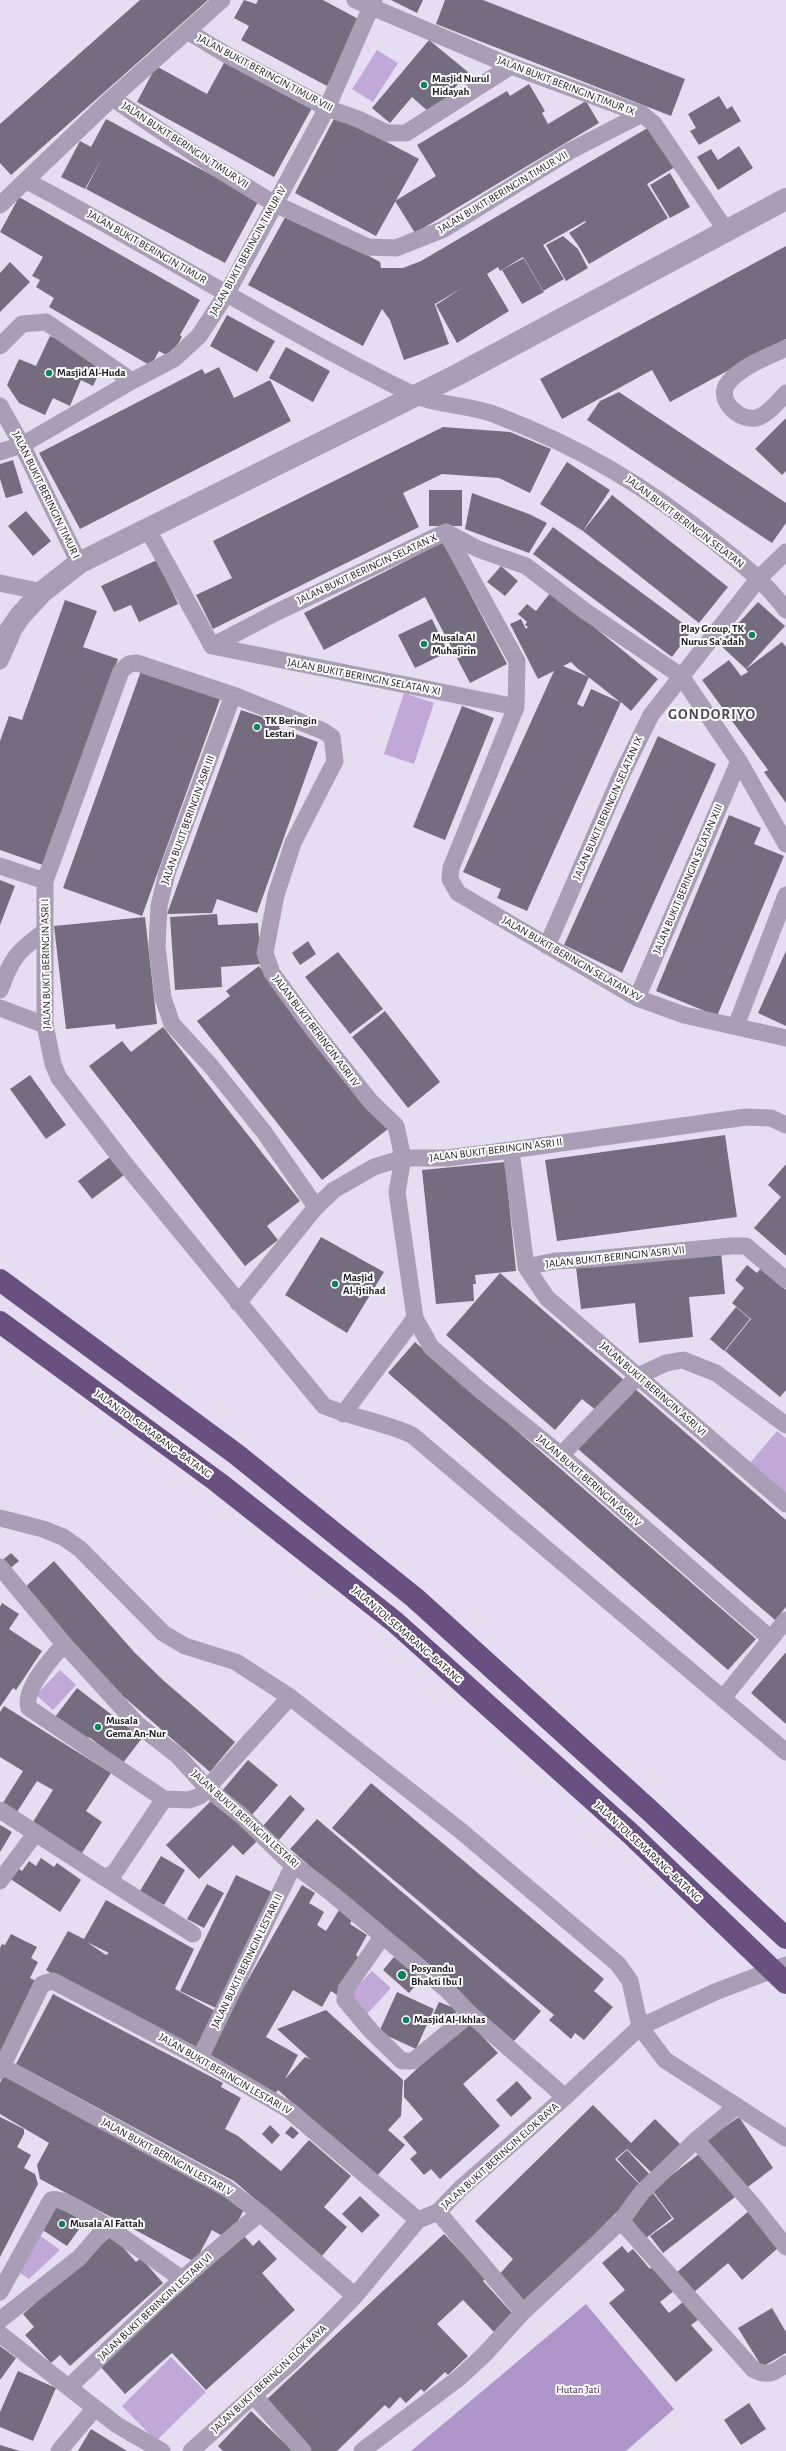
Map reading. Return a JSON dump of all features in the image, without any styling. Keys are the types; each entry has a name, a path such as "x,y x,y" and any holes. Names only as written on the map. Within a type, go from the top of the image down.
{"highway":[{"path":"0,1280 236,1454 415,1598 647,1808 786,1938"},
{"name":"JALAN TOL SEMARANG–BATANG","path":"0,1322 219,1483 395,1622 631,1834 786,1982"}],"street":[{"path":"0,205 27,181 112,98 222,0"},
{"name":"JALAN BUKIT BERINGIN TIMUR IX","path":"355,0 372,4 511,66 642,114 654,124 727,232"},
{"name":"JALAN BUKIT BERINGIN TIMUR IV","path":"0,452 22,445 132,381 174,359 184,352 199,336 227,293 327,108 372,4"},
{"name":"JALAN BUKIT BERINGIN TIMUR VIII","path":"187,31 227,55 327,108 387,133 406,133 511,66"},
{"name":"JALAN BUKIT BERINGIN TIMUR VII","path":"112,98 211,165 275,204 368,248 396,248 444,229 570,151 642,114"},
{"name":"JALAN BUKIT BERINGIN TIMUR","path":"27,181 109,224 348,361 413,394"},
{"path":"0,645 20,616 42,592 79,563 413,394 456,375 727,232 786,199"},
{"path":"0,346 22,324 46,322 132,381"},
{"path":"786,348 758,362 730,381 725,390 727,403 733,411 746,418 761,416 786,392"},
{"name":"JALAN BUKIT BERINGIN SELATAN","path":"413,394 493,414 566,443 634,482 703,533 760,578 786,610"},
{"name":"JALAN BUKIT BERINGIN TIMUR I","path":"0,406 22,445 79,563"},
{"path":"147,528 212,646"},
{"path":"446,532 517,661 516,707"},
{"name":"JALAN BUKIT BERINGIN SELATAN X","path":"212,646 289,606 446,532 478,549 526,566 585,611 681,676"},
{"name":"JALAN BUKIT BERINGIN SELATAN IX","path":"547,946 620,778 651,714 760,578 786,552"},
{"path":"0,583 42,592"},
{"path":"0,661 20,616"},
{"name":"JALAN BUKIT BERINGIN SELATAN XI","path":"212,646 516,707"},
{"name":"JALAN BUKIT BERINGIN ASRI I","path":"233,695 137,663 129,664 121,670 45,881 45,1025 53,1064 62,1082 238,1303 299,1372 312,1392 324,1406 343,1414 390,1425 412,1435 786,1752"},
{"path":"681,676 739,761 786,844"},
{"name":"JALAN BUKIT BERINGIN ASRI IV","path":"233,695 323,731 332,737 334,761 293,843 276,895 265,953 272,973 312,1028 371,1102 396,1126 404,1158"},
{"name":"JALAN BUKIT BERINGIN ASRI III","path":"233,695 167,873 159,906 157,946 163,998 172,1024 210,1065 264,1132 316,1207"},
{"name":"JALAN BUKIT BERINGIN SELATAN XV","path":"516,707 451,868 450,879 458,893 637,998 684,1015 786,1038"},
{"name":"JALAN BUKIT BERINGIN SELATAN XIII","path":"637,998 739,761"},
{"path":"0,866 45,881"},
{"path":"736,1026 786,895"},
{"path":"0,990 10,963 16,954 45,931"},
{"path":"0,1008 45,1025"},
{"name":"JALAN BUKIT BERINGIN ASRI II","path":"238,1303 316,1207 334,1190 361,1173 404,1158 446,1158 746,1117 771,1118 786,1125"},
{"path":"511,1150 526,1267"},
{"name":"JALAN BUKIT BERINGIN ASRI V","path":"404,1158 397,1192 408,1286 415,1318 431,1347 480,1390 561,1455 771,1639"},
{"name":"JALAN BUKIT BERINGIN ASRI VII","path":"526,1267 555,1261 746,1246 786,1280"},
{"name":"JALAN BUKIT BERINGIN ASRI VI","path":"526,1267 547,1298 786,1504"},
{"path":"343,1414 415,1318"},
{"path":"561,1455 638,1376 666,1363 683,1360 699,1365 716,1373 786,1425"},
{"path":"0,1518 43,1529 63,1537 80,1549 163,1633 185,1646 236,1662 290,1697 466,1835 618,1964 630,1981 640,2027 665,2060 786,2138"},
{"name":"JALAN BUKIT BERINGIN LESTARI","path":"0,1567 64,1644 137,1724 177,1755 207,1788 242,1816 294,1864 330,1892 447,1990 470,2014 565,2097"},
{"path":"723,1698 786,1620"},
{"path":"64,1644 43,1670 30,1692 28,1702 29,1708 164,1799 195,1799 207,1788 290,1697"},
{"path":"105,1878 115,1872 164,1799"},
{"path":"0,1810 35,1834 193,1934"},
{"path":"0,1881 35,1834"},
{"name":"JALAN BUKIT BERINGIN LESTARI II","path":"200,2058 294,1864"},
{"path":"382,1937 346,1989 345,2000 371,2032 402,2061 413,2060 470,2014"},
{"name":"JALAN BUKIT BERINGIN ELOK RAYA","path":"191,2451 290,2363 355,2296 418,2220 438,2212 461,2188 565,2097 640,2027 658,2017 714,1992 786,1965"},
{"name":"JALAN BUKIT BERINGIN LESTARI IV","path":"1,2068 42,1984 53,1981 200,2058 289,2110 418,2220"},
{"name":"JALAN BUKIT BERINGIN LESTARI V","path":"1,2068 226,2188 260,2213 355,2296"},
{"path":"362,2451 459,2378 484,2355 523,2312 621,2221 642,2192 696,2140 737,2106"},
{"path":"696,2140 753,2205 786,2247"},
{"path":"0,2292 51,2200 56,2199 69,2204 107,2226 182,2279"},
{"path":"438,2212 523,2312"},
{"name":"JALAN BUKIT BERINGIN LESTARI VI","path":"69,2386 182,2279 260,2213"},
{"path":"621,2221 753,2370 760,2373 774,2373 786,2364"},
{"path":"0,2320 79,2258 107,2226"},
{"path":"0,2334 69,2386 117,2425 162,2451"},
{"path":"254,2396 302,2451"},
{"path":"59,2451 95,2408"}],"shaded area":[{"path":"377,50 398,63 373,102 352,89"},
{"path":"404,693 434,703 414,764 384,754"},
{"path":"777,1431 786,1438 786,1496 749,1464"},
{"path":"60,1670 76,1685 53,1710 36,1695"},
{"path":"372,1971 391,1988 367,2014 348,1996"},
{"path":"35,2232 60,2250 29,2279 15,2270"},
{"path":"171,2357 206,2392 156,2441 122,2406"}],"green space":[{"name":"Hutan Jati","path":"586,2304 674,2409 626,2451 411,2451"}],"building":[{"path":"140,0 208,0 11,175 0,163 0,124"},
{"path":"244,0 256,4 258,0 323,0 362,21 327,86 241,40 249,26 234,18"},
{"path":"391,0 423,0 417,13"},
{"path":"445,0 483,0 685,79 671,116 436,24"},
{"name":"Masjid Nurul Hidayah","path":"429,40 468,72 432,115 412,97 390,123 372,108"},
{"path":"225,61 312,108 274,177 137,102 156,66 207,94"},
{"path":"529,84 545,111 542,113 548,124 586,101 599,123 415,233 395,201 436,176 417,145 507,91 510,96"},
{"path":"719,96 727,109 732,106 741,121 699,145 690,131 696,128 688,114"},
{"path":"336,115 419,159 376,236 295,193"},
{"path":"106,119 259,200 225,263 86,189 102,158 85,189 61,177 80,141 91,147"},
{"path":"651,126 675,167 647,184 668,218 589,264 569,233 586,222 585,221 543,245 564,279 543,291 523,257 500,271 498,267 487,274 509,311 457,343 436,305 462,288 435,304 434,302 449,344 404,360 390,320 382,309 363,346 248,285 288,212 380,262 381,268 403,268 421,261"},
{"path":"739,146 753,168 718,190 697,157 711,149 718,160"},
{"path":"670,173 690,207 670,218 650,185"},
{"path":"19,197 200,300 180,335 182,337 170,357 159,351 151,366 49,307 54,298 36,287 40,280 32,276 43,257 0,232"},
{"path":"563,236 578,249 588,268 566,281 546,245"},
{"path":"786,246 786,339 670,402 652,370 562,419 540,379"},
{"path":"524,258 544,292 522,304 502,270"},
{"path":"10,262 30,282 0,312 0,273"},
{"path":"227,315 275,341 257,372 210,346"},
{"name":"Masjid Al-Huda","path":"50,336 93,355 102,367 93,386 81,380 70,406 53,398 45,415 19,403 7,385 19,359 36,366"},
{"path":"286,347 330,371 313,402 269,378"},
{"path":"219,367 234,398 270,380 291,421 80,529 39,453 202,369 205,374"},
{"path":"619,392 786,503 786,523 772,543 587,420 600,401"},
{"path":"786,418 786,471 782,475 755,449"},
{"path":"443,427 510,432 551,449 530,493 499,478 442,474 403,493 419,527 213,629 196,595 232,578 213,541"},
{"path":"13,460 23,493 6,498 0,479 0,464"},
{"path":"567,462 610,490 583,531 540,504"},
{"path":"429,490 462,490 462,526 429,526"},
{"path":"472,493 529,514 547,523 529,553 465,529"},
{"path":"612,495 728,587 699,623 583,531"},
{"path":"26,511 51,541 33,556 8,526"},
{"path":"553,527 692,630 672,657 533,554"},
{"path":"443,542 507,664 470,683 425,597 324,650 304,613"},
{"path":"157,560 178,604 139,622 131,605 114,612 101,586"},
{"path":"501,566 518,581 505,596 487,582"},
{"path":"551,592 658,679 631,711 621,702 527,911 497,898 501,889 463,872 554,671 538,679 510,624 521,619 526,629 528,627 525,625 527,622 518,614 527,604 536,611","holes":["571,662 588,676 563,666","589,677 620,702 591,689 583,707 577,704"]},
{"path":"65,600 97,611 83,647 118,659 43,865 0,850 0,741 9,716 22,720"},
{"name":"Play Group, TK Nurus Sa'adah","path":"758,602 785,626 746,669 719,644"},
{"name":"Musala Al Muhajirin","path":"432,619 448,652 415,668 398,635"},
{"path":"782,642 786,647 786,803 764,772 768,770 702,680 729,660 741,676 748,672 746,669"},
{"path":"141,671 220,699 142,916 63,888"},
{"path":"462,706 494,718 445,840 413,827"},
{"path":"241,710 280,723 279,728 318,742 257,913 217,899 212,913 167,914"},
{"path":"658,736 716,764 622,973 564,945"},
{"path":"729,815 761,828 754,844 784,856 717,1016 656,991"},
{"path":"0,880 15,886 0,925"},
{"path":"217,914 218,925 258,923 261,964 221,967 222,987 175,990 170,917"},
{"path":"145,917 157,1024 116,1029 115,1024 66,1029 54,926"},
{"path":"308,941 316,954 300,965 292,953"},
{"path":"786,951 786,1026 758,1013"},
{"path":"338,952 383,1009 350,1034 305,977"},
{"path":"259,966 388,1129 322,1180 197,1021 230,996 226,991"},
{"path":"385,1011 440,1082 408,1108 352,1037"},
{"path":"163,1027 300,1201 267,1226 278,1240 245,1266 89,1066 122,1041 131,1052"},
{"path":"30,1075 66,1125 46,1139 10,1089"},
{"path":"725,1135 737,1217 557,1241 545,1160"},
{"path":"110,1157 124,1175 92,1199 78,1181"},
{"path":"505,1162 516,1271 475,1275 476,1284 473,1284 474,1301 436,1304 422,1170"},
{"path":"786,1164 786,1256 754,1228 781,1197 768,1185"},
{"name":"Masjid Al-Ijtihad","path":"321,1237 384,1272 347,1333 285,1295"},
{"path":"721,1252 725,1294 689,1297 693,1337 639,1343 635,1303 581,1309 576,1267"},
{"path":"747,1265 757,1273 761,1268 786,1290 786,1390 780,1397 725,1351 751,1319 732,1303 744,1288 735,1280"},
{"path":"500,1273 624,1380 597,1411 582,1399 555,1430 446,1335"},
{"path":"736,1307 750,1319 724,1351 710,1339"},
{"path":"415,1342 756,1639 728,1670 388,1373"},
{"path":"633,1387 786,1520 786,1607 775,1620 578,1449"},
{"path":"11,1553 19,1561 7,1571 0,1562"},
{"path":"54,1561 135,1653 164,1681 235,1742 210,1772 123,1696 23,1589"},
{"path":"2,1603 19,1614 9,1629 42,1651 16,1690 13,1688 0,1707 0,1607"},
{"path":"786,1652 786,1724 751,1693"},
{"name":"Musala Gema An-Nur","path":"77,1688 142,1738 123,1763 89,1737 86,1741 55,1717"},
{"path":"4,1706 111,1773 86,1811 102,1822 80,1856 31,1825 53,1790 37,1781 15,1815 1,1806 23,1771 0,1757 0,1712"},
{"path":"248,1760 278,1785 251,1816 222,1791"},
{"path":"371,1783 604,1979 594,1991 613,2007 584,2040 575,2033 571,2039 549,2020 554,2015 332,1828"},
{"path":"290,1795 305,1809 279,1840 263,1826"},
{"path":"214,1798 257,1841 243,1855 233,1845 199,1879 166,1845"},
{"path":"317,1819 541,2011 514,2041 290,1849"},
{"path":"0,1825 12,1832 0,1852"},
{"path":"161,1856 185,1870 164,1905 140,1891"},
{"path":"41,1858 54,1867 57,1863 81,1880 60,1912 9,1878 16,1867 22,1871 29,1861 36,1866"},
{"path":"236,1875 274,1893 218,2009 180,1991"},
{"path":"207,1884 224,1893 204,1928 187,1919"},
{"path":"302,1885 315,1893 309,1903 324,1912 317,1925 326,1931 339,1910 353,1918 350,1924 367,1935 356,1955 358,1957 337,1995 331,1991 322,2007 293,1990 266,2037 298,2055 285,2079 305,2057 310,2059 277,2029 326,2010 403,2080 401,2116 388,2130 405,2145 376,2177 278,2090 275,2094 205,2055"},
{"path":"106,1900 194,1949 175,1989 217,2012 195,2051 66,1983 46,1970 68,1931 84,1939","holes":["87,1942 109,1953 106,1955"]},
{"path":"11,1934 37,1947 31,1958 38,1962 30,1978 38,1982 0,2057 0,1948 2,1944 5,1945"},
{"name":"Posyandu Bhakti Ibu I","path":"394,1957 421,1979 409,1993 383,1970"},
{"name":"Masjid Al-Ikhlas","path":"397,1992 434,2009 416,2049 379,2032"},
{"path":"53,1994 223,2083 221,2087 241,2098 225,2129 238,2136 281,2171 309,2140 351,2176 324,2207 347,2227 322,2256 234,2181 16,2064"},
{"path":"439,2002 457,2009 452,2023 433,2015"},
{"path":"468,2021 498,2053 463,2084 500,2126 440,2179 431,2169 424,2175 410,2159 417,2153 403,2137 423,2119 404,2097 404,2081"},
{"path":"4,2075 246,2206 228,2239 212,2230 195,2262 40,2179 37,2165 49,2143 0,2114 0,2083"},
{"path":"517,2081 532,2098 511,2117 496,2100"},
{"path":"593,2105 631,2143 655,2119 683,2147 654,2175 627,2149 615,2159 642,2187 521,2308 497,2277 513,2259 475,2221"},
{"path":"0,2117 24,2129 24,2134 17,2147 31,2155 24,2168 35,2174 38,2184 0,2257"},
{"path":"739,2117 773,2168 745,2189 705,2141"},
{"path":"270,2125 280,2135 272,2144 262,2134"},
{"path":"291,2126 299,2133 293,2139 285,2133"},
{"path":"627,2150 653,2178 643,2187 617,2159"},
{"path":"699,2154 735,2197 663,2253 650,2236 674,2219 652,2190"},
{"path":"653,2193 672,2218 646,2238 627,2214"},
{"path":"360,2196 380,2215 362,2233 342,2214"},
{"name":"Musala Al Fattah","path":"56,2201 85,2221 67,2246 38,2227"},
{"path":"750,2210 778,2248 742,2280 728,2263 693,2293 676,2273"},
{"path":"444,2234 486,2278 483,2281 513,2314 494,2332 463,2300 437,2324 468,2356 448,2375 445,2372 424,2392 421,2389 406,2403 400,2397 389,2409 385,2405 337,2451 311,2451 266,2400"},
{"path":"112,2235 136,2262 141,2258 163,2283 70,2366 60,2355 51,2363 25,2335 34,2327 23,2314"},
{"path":"244,2236 253,2246 259,2240 277,2259 262,2273 295,2310 206,2390 172,2353 125,2394 99,2365"},
{"path":"622,2246 628,2253 633,2249 650,2269 654,2265 675,2290 660,2302 669,2313 684,2301 699,2319 691,2325 713,2350 676,2382 609,2303 625,2290 602,2263"},
{"path":"772,2308 786,2332 786,2353 762,2367 738,2328"},
{"path":"0,2346 16,2358 0,2380"},
{"path":"18,2371 56,2388 33,2441 0,2427 0,2412"},
{"path":"749,2403 766,2429 741,2445 724,2420"},
{"path":"251,2411 293,2451 223,2451 218,2446"},
{"path":"91,2429 127,2451 78,2451"},
{"path":"0,2445 20,2451 0,2451"}],"place":[{"name":"Masjid Nurul Hidayah","path":"424,85"},
{"name":"Masjid Al-Huda","path":"49,373"},
{"name":"Play Group, TK Nurus Sa'adah","path":"752,635"},
{"name":"Musala Al Muhajirin","path":"424,644"},
{"name":"TK Beringin Lestari","path":"257,727"},
{"name":"Masjid Al-Ijtihad","path":"335,1284"},
{"name":"Musala Gema An-Nur","path":"98,1727"},
{"name":"Posyandu Bhakti Ibu I","path":"402,1975"},
{"name":"Masjid Al-Ikhlas","path":"406,2020"},
{"name":"Musala Al Fattah","path":"62,2224"}],"district":[{"name":"GONDORIYO","path":"712,714"}]}
